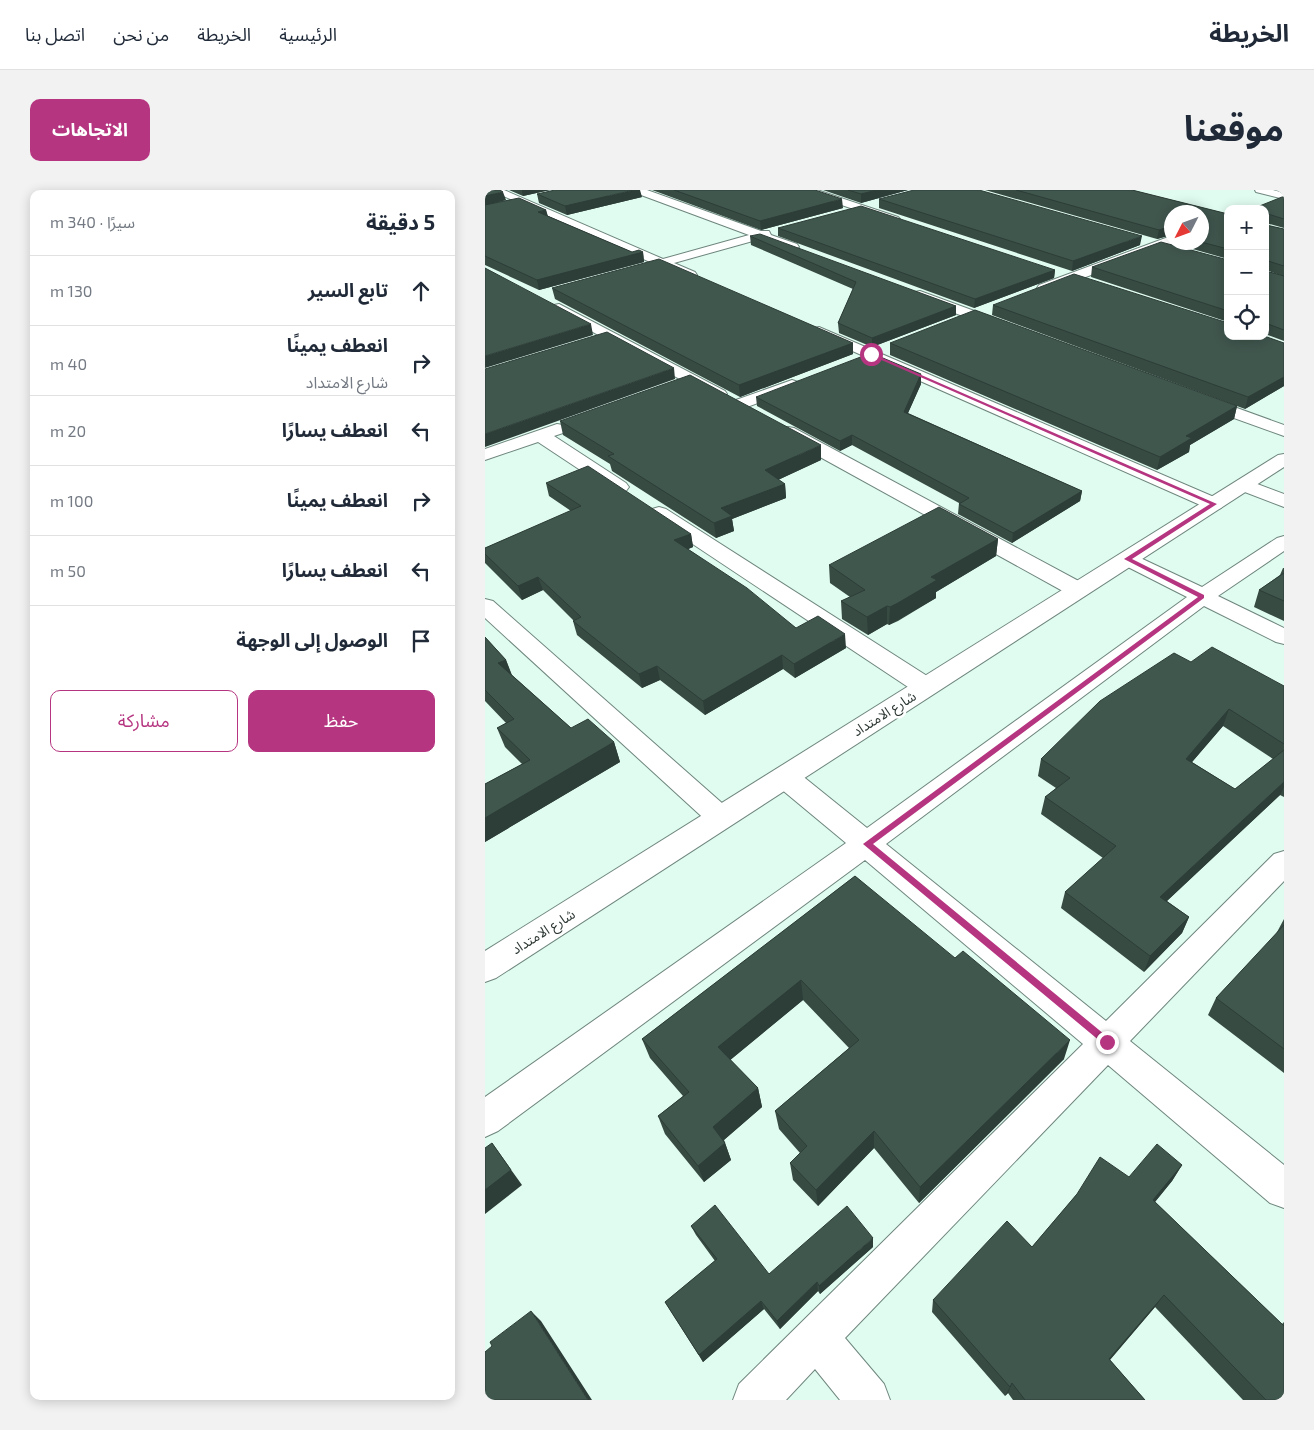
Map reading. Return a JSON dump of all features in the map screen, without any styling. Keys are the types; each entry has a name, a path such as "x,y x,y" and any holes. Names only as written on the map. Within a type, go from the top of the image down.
{"street":[{"path":"495,190 708,283"},
{"path":"637,190 807,253"},
{"path":"806,190 907,223"},
{"path":"1260,190 1284,197"},
{"path":"1269,203 1284,197"},
{"path":"503,206 539,198"},
{"path":"843,213 887,201"},
{"path":"643,268 779,230"},
{"path":"1139,240 1164,245"},
{"path":"1027,295 1158,245"},
{"path":"1054,272 1090,284"},
{"path":"909,291 1019,332"},
{"path":"546,301 757,414"},
{"path":"955,322 991,308"},
{"path":"808,326 1214,504"},
{"path":"593,342 611,336"},
{"path":"853,361 890,347"},
{"path":"739,405 809,378"},
{"path":"675,387 693,380"},
{"path":"1183,394 1284,431"},
{"path":"485,455 576,422"},
{"path":"774,424 1078,590"},
{"path":"540,436 926,687"},
{"name":"شارع الامتداد","path":"485,968 1284,459"},
{"path":"1244,485 1284,501"},
{"path":"485,1119 867,844 1202,596 1284,542"},
{"path":"1127,559 1284,637"},
{"path":"485,606 721,818"},
{"path":"785,777 1284,1189"},
{"path":"755,1400 1284,862"},
{"path":"817,1338 868,1400"}],"building":[{"path":"485,190 500,190 503,192 485,196"},
{"path":"555,190 634,190 565,206 537,194"},
{"path":"674,190 815,190 842,199 760,221"},
{"path":"848,190 877,190 861,194"},
{"path":"914,190 979,190 1142,236 1073,261 879,199"},
{"path":"1016,190 1132,190 1192,205 1164,205 1164,228 1159,230"},
{"path":"1284,197 1284,219 1269,214 1269,205 1262,205"},
{"path":"519,198 546,210 538,212 632,252 639,250 643,252 537,280 485,256 485,205"},
{"path":"861,206 1055,270 975,299 778,228"},
{"path":"1209,209 1224,213 1224,248 1209,244"},
{"path":"1269,226 1284,229 1284,266 1269,261"},
{"path":"760,234 956,306 872,338 838,323 856,282 750,236"},
{"path":"1161,242 1164,243 1164,250 1191,250 1224,259 1224,310 1092,267"},
{"path":"659,259 853,343 739,385 552,288"},
{"path":"485,268 591,324 485,356"},
{"path":"1269,272 1284,276 1284,330 1269,324"},
{"path":"1074,274 1224,322 1224,340 1269,340 1269,338 1284,343 1284,377 1248,397 993,305"},
{"path":"975,310 1237,406 1186,436 1192,438 1160,457 890,343"},
{"path":"607,332 674,368 485,434 485,369"},
{"path":"871,353 921,374 904,412 1082,491 1013,533 959,504 969,498 852,435 840,441 756,397"},
{"path":"690,375 821,445 765,470 785,484 721,508 732,516 714,523 608,456 614,454 560,421"},
{"path":"588,466 691,534 674,540 747,588 796,628 818,616 845,634 794,664 782,655 703,701 657,666 639,674 573,621 581,617 538,577 518,586 485,554 485,548 581,506 546,483"},
{"path":"939,507 998,539 931,577 937,580 898,603 890,607 887,606 867,617 841,601 865,590 829,565"},
{"path":"1284,573 1284,601 1259,590"},
{"path":"485,637 506,660 498,663 571,728 588,719 614,742 485,818 485,784 530,760 497,728 514,719 485,690"},
{"path":"1212,647 1284,686 1284,744 1229,709 1186,759 1235,789 1284,750 1284,782 1160,897 1189,917 1150,956 1065,892 1116,846 1045,797 1070,778 1041,759 1100,701 1174,653 1191,662"},
{"path":"855,876 955,958 963,951 1070,1040 920,1187 874,1131 816,1190 790,1163 807,1146 775,1111 859,1040 801,980 718,1047 758,1088 713,1127 725,1143 698,1166 658,1116 689,1092 642,1039"},
{"path":"1284,925 1284,1049 1216,998"},
{"path":"492,1143 511,1170 485,1190 485,1148"},
{"path":"1157,1144 1182,1165 1153,1200 1284,1326 1284,1400 1266,1400 1164,1295 1109,1359 1145,1400 1025,1400 1012,1383 1010,1387 933,1300 1007,1221 1032,1247 1077,1194 1100,1157 1129,1177"},
{"path":"715,1205 769,1274 847,1206 873,1238 819,1286 817,1282 777,1321 761,1301 699,1355 665,1302 717,1259 691,1226"},
{"path":"531,1311 588,1400 485,1400 485,1352 492,1346 490,1342"}],"route":[{"path":"871,354 1214,504 1127,559 1202,596 867,844 1107,1042"}]}
